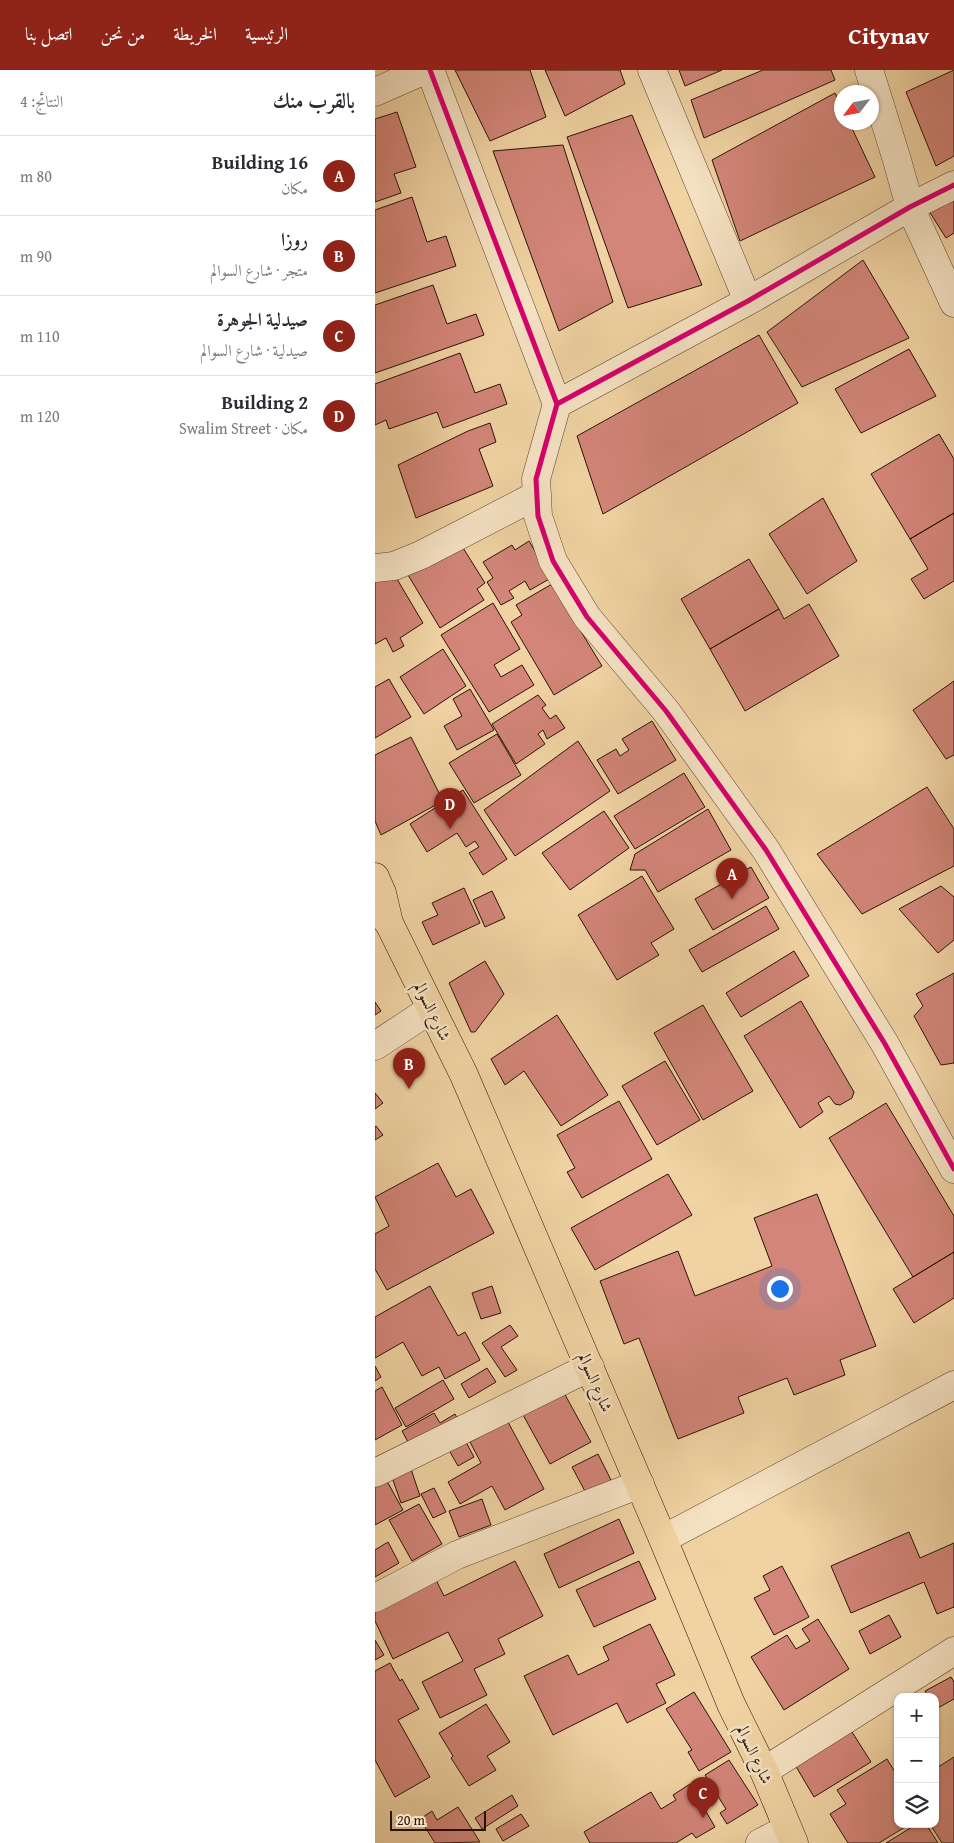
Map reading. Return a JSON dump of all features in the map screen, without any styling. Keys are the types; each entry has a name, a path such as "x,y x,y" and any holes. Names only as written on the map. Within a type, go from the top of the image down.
{"main road":[{"name":"شارع السوالم","path":"375,877 382,893 382,915 465,1075 663,1538 731,1704 791,1836"}],"street":[{"path":"375,92 425,70"},
{"path":"430,70 557,404 536,479 538,516 553,561 587,617 666,711 766,850 885,1044 954,1169"},
{"path":"652,70 747,302"},
{"path":"869,70 910,207 954,303"},
{"path":"557,404 747,302 910,207 954,185"},
{"path":"375,568 394,566 421,555 537,495"},
{"path":"375,1046 431,1009"},
{"path":"375,1473 590,1367"},
{"path":"663,1538 954,1385"},
{"path":"375,1598 457,1555 640,1484"},
{"path":"763,1771 954,1651"},
{"path":"760,1843 791,1836"}],"building":[{"path":"455,70 530,70 546,117 490,141"},
{"path":"545,70 620,70 625,84 565,116"},
{"path":"679,70 722,70 685,86"},
{"path":"763,70 831,70 835,80 704,138 691,100"},
{"path":"954,70 954,156 936,166 906,92"},
{"path":"834,94 834,130 853,130 875,177 740,241 712,160"},
{"path":"397,112 416,167 394,174 401,193 375,202 375,119"},
{"path":"632,115 702,285 628,308 567,137"},
{"path":"563,145 613,302 559,331 493,151"},
{"path":"412,197 427,242 446,236 456,266 375,293 375,210"},
{"path":"954,199 954,233 946,238 929,211"},
{"path":"863,260 909,338 802,387 767,332"},
{"path":"433,285 447,324 476,314 484,335 375,373 375,305"},
{"path":"759,335 798,403 603,514 577,436"},
{"path":"909,349 936,396 861,433 835,389"},
{"path":"460,353 475,393 500,384 507,404 443,428 437,412 389,429 386,420 375,425 375,384"},
{"path":"490,423 496,442 479,449 493,486 416,518 398,465 468,431"},
{"path":"939,434 954,459 954,513 910,539 871,474"},
{"path":"823,498 857,561 807,594 769,534"},
{"path":"954,513 954,581 924,599 911,579 928,569 910,539"},
{"path":"529,541 551,578 530,590 525,581 509,591 514,598 501,605 487,582 493,578 483,562 512,545 515,550"},
{"path":"460,543 485,583 477,589 484,600 440,628 408,575"},
{"path":"749,559 779,609 710,649 681,599"},
{"path":"375,573 394,574 423,623 400,638 404,646 393,652 386,638 375,644"},
{"path":"552,584 602,666 554,695 511,622 522,615 516,605"},
{"path":"493,603 520,649 494,665 501,677 522,665 534,685 489,712 441,635"},
{"path":"809,604 839,656 745,711 710,649 779,609 784,619"},
{"path":"443,649 466,686 424,714 400,677"},
{"path":"389,679 411,717 375,738 375,687"},
{"path":"954,681 954,755 946,759 913,710"},
{"path":"470,689 494,730 457,750 444,726 462,716 453,699"},
{"path":"538,695 546,705 542,708 550,719 556,715 565,728 547,739 543,730 538,734 545,744 516,764 492,724"},
{"path":"652,721 676,760 618,794 597,760 616,749 620,756 629,750 622,739"},
{"path":"497,734 521,775 474,803 449,763"},
{"path":"411,737 443,801 381,835 375,821 375,755"},
{"path":"578,741 610,791 515,856 484,810"},
{"path":"684,773 705,807 635,849 614,816"},
{"path":"927,787 954,829 954,866 862,914 817,854"},
{"path":"463,790 507,859 483,875 469,853 479,847 475,841 466,847 457,833 427,852 410,824"},
{"path":"708,809 731,850 658,892 645,870 630,870 635,854"},
{"path":"604,811 629,848 570,890 542,853"},
{"path":"751,867 769,898 713,930 695,899"},
{"path":"642,876 674,929 651,943 659,955 617,980 578,915"},
{"path":"941,886 954,897 954,940 938,953 899,909"},
{"path":"464,888 480,923 433,945 422,922 438,915 432,903"},
{"path":"492,891 505,918 485,927 473,900"},
{"path":"766,906 779,929 702,972 689,950"},
{"path":"794,951 809,976 741,1017 726,993"},
{"path":"485,961 504,994 475,1032 471,1032 449,983"},
{"path":"954,973 954,1063 941,1065 914,1016 923,1006 916,994"},
{"path":"801,1001 854,1092 852,1098 840,1105 835,1104 829,1096 818,1103 823,1112 800,1128 744,1036"},
{"path":"375,1002 381,1011 375,1015"},
{"path":"703,1005 753,1091 703,1120 654,1033"},
{"path":"557,1015 608,1095 561,1126 524,1071 505,1085 491,1059"},
{"path":"665,1061 700,1120 657,1145 622,1086"},
{"path":"375,1093 383,1103 375,1109"},
{"path":"619,1101 652,1159 582,1198 567,1172 575,1168 557,1135"},
{"path":"886,1103 954,1216 954,1252 913,1277 829,1138"},
{"path":"375,1127 383,1135 375,1140"},
{"path":"438,1163 456,1197 471,1189 494,1233 387,1290 375,1269 375,1234 389,1226 375,1197"},
{"path":"668,1174 692,1215 595,1270 571,1228"},
{"path":"817,1194 876,1346 840,1360 845,1375 794,1395 787,1378 738,1397 744,1413 678,1439 639,1338 624,1344 600,1281 678,1251 695,1296 772,1266 754,1218"},
{"path":"954,1252 954,1298 914,1323 893,1289"},
{"path":"430,1286 458,1336 465,1332 480,1360 445,1379 439,1367 422,1376 403,1342 375,1358 375,1317"},
{"path":"492,1286 501,1313 481,1319 472,1293"},
{"path":"510,1325 518,1336 501,1347 517,1370 505,1377 482,1343"},
{"path":"375,1366 381,1377 375,1381"},
{"path":"487,1368 496,1382 469,1398 461,1384"},
{"path":"443,1380 454,1399 406,1427 395,1408"},
{"path":"382,1387 402,1425 375,1440 375,1391"},
{"path":"563,1391 591,1442 550,1464 522,1413"},
{"path":"434,1413 440,1423 455,1414 469,1440 466,1442 474,1457 458,1466 441,1436 413,1451 402,1431"},
{"path":"508,1422 544,1489 505,1510 492,1486 460,1504 448,1482 481,1463 470,1442"},
{"path":"598,1454 612,1482 587,1495 572,1467"},
{"path":"408,1460 420,1496 401,1503 388,1466"},
{"path":"383,1474 403,1510 375,1525 375,1479"},
{"path":"434,1488 446,1512 433,1518 421,1494"},
{"path":"482,1499 491,1525 459,1537 449,1511"},
{"path":"419,1504 442,1544 412,1561 389,1520"},
{"path":"619,1519 634,1553 559,1588 544,1554"},
{"path":"909,1532 920,1558 954,1543 954,1607 937,1614 924,1582 851,1613 831,1566"},
{"path":"388,1542 399,1563 375,1577 375,1550"},
{"path":"515,1561 543,1616 498,1639 505,1654 474,1669 487,1695 440,1718 422,1682 463,1661 448,1632 393,1659 375,1621 375,1605 434,1576 444,1596"},
{"path":"639,1561 656,1599 594,1627 576,1590"},
{"path":"782,1566 809,1617 774,1635 754,1598 770,1590 763,1576"},
{"path":"889,1615 901,1637 870,1654 859,1631"},
{"path":"818,1619 849,1669 784,1710 751,1657 787,1635 796,1649 810,1641 802,1629"},
{"path":"650,1624 675,1675 656,1684 666,1703 627,1723 617,1703 553,1735 524,1676 568,1655 578,1675 609,1660 603,1647"},
{"path":"375,1640 384,1655 375,1660"},
{"path":"390,1663 400,1681 402,1679 419,1709 398,1720 430,1777 395,1797 375,1760 375,1671"},
{"path":"951,1677 954,1682 954,1699 939,1707 939,1693 926,1693 925,1691"},
{"path":"694,1692 731,1752 699,1771 688,1752 692,1750 666,1709"},
{"path":"486,1704 510,1742 487,1756 496,1770 469,1786 451,1758 453,1756 439,1733"},
{"path":"847,1724 871,1762 814,1797 791,1758"},
{"path":"954,1757 954,1843 942,1843 933,1828 939,1828 939,1766"},
{"path":"887,1759 894,1770 894,1828 903,1828 879,1843 848,1843 830,1814 846,1804 837,1790"},
{"path":"729,1760 758,1805 727,1824 720,1813 726,1809 714,1790 708,1794 706,1791 703,1792 700,1787 709,1782 705,1775"},
{"path":"690,1784 715,1827 696,1838 692,1833 676,1843 590,1843 584,1832 651,1792 661,1809 676,1800 673,1795"},
{"path":"512,1795 518,1806 482,1829 475,1818"},
{"path":"458,1807 480,1842 435,1843 420,1819 432,1811 437,1820"},
{"path":"521,1814 529,1826 503,1841 496,1829"},
{"path":"910,1828 929,1828 938,1843 886,1843"}],"cycle path":[{"path":"430,70 557,404 536,479 538,516 553,561 587,617 666,711 766,850 885,1044 954,1169"},
{"path":"557,404 748,301 910,207 954,185"}],"place":[{"name":"Building 2","path":"450,829"},
{"name":"Building 16","path":"732,899"},
{"name":"روزا","path":"409,1089"},
{"name":"صيدلية الجوهرة","path":"703,1818"}]}
